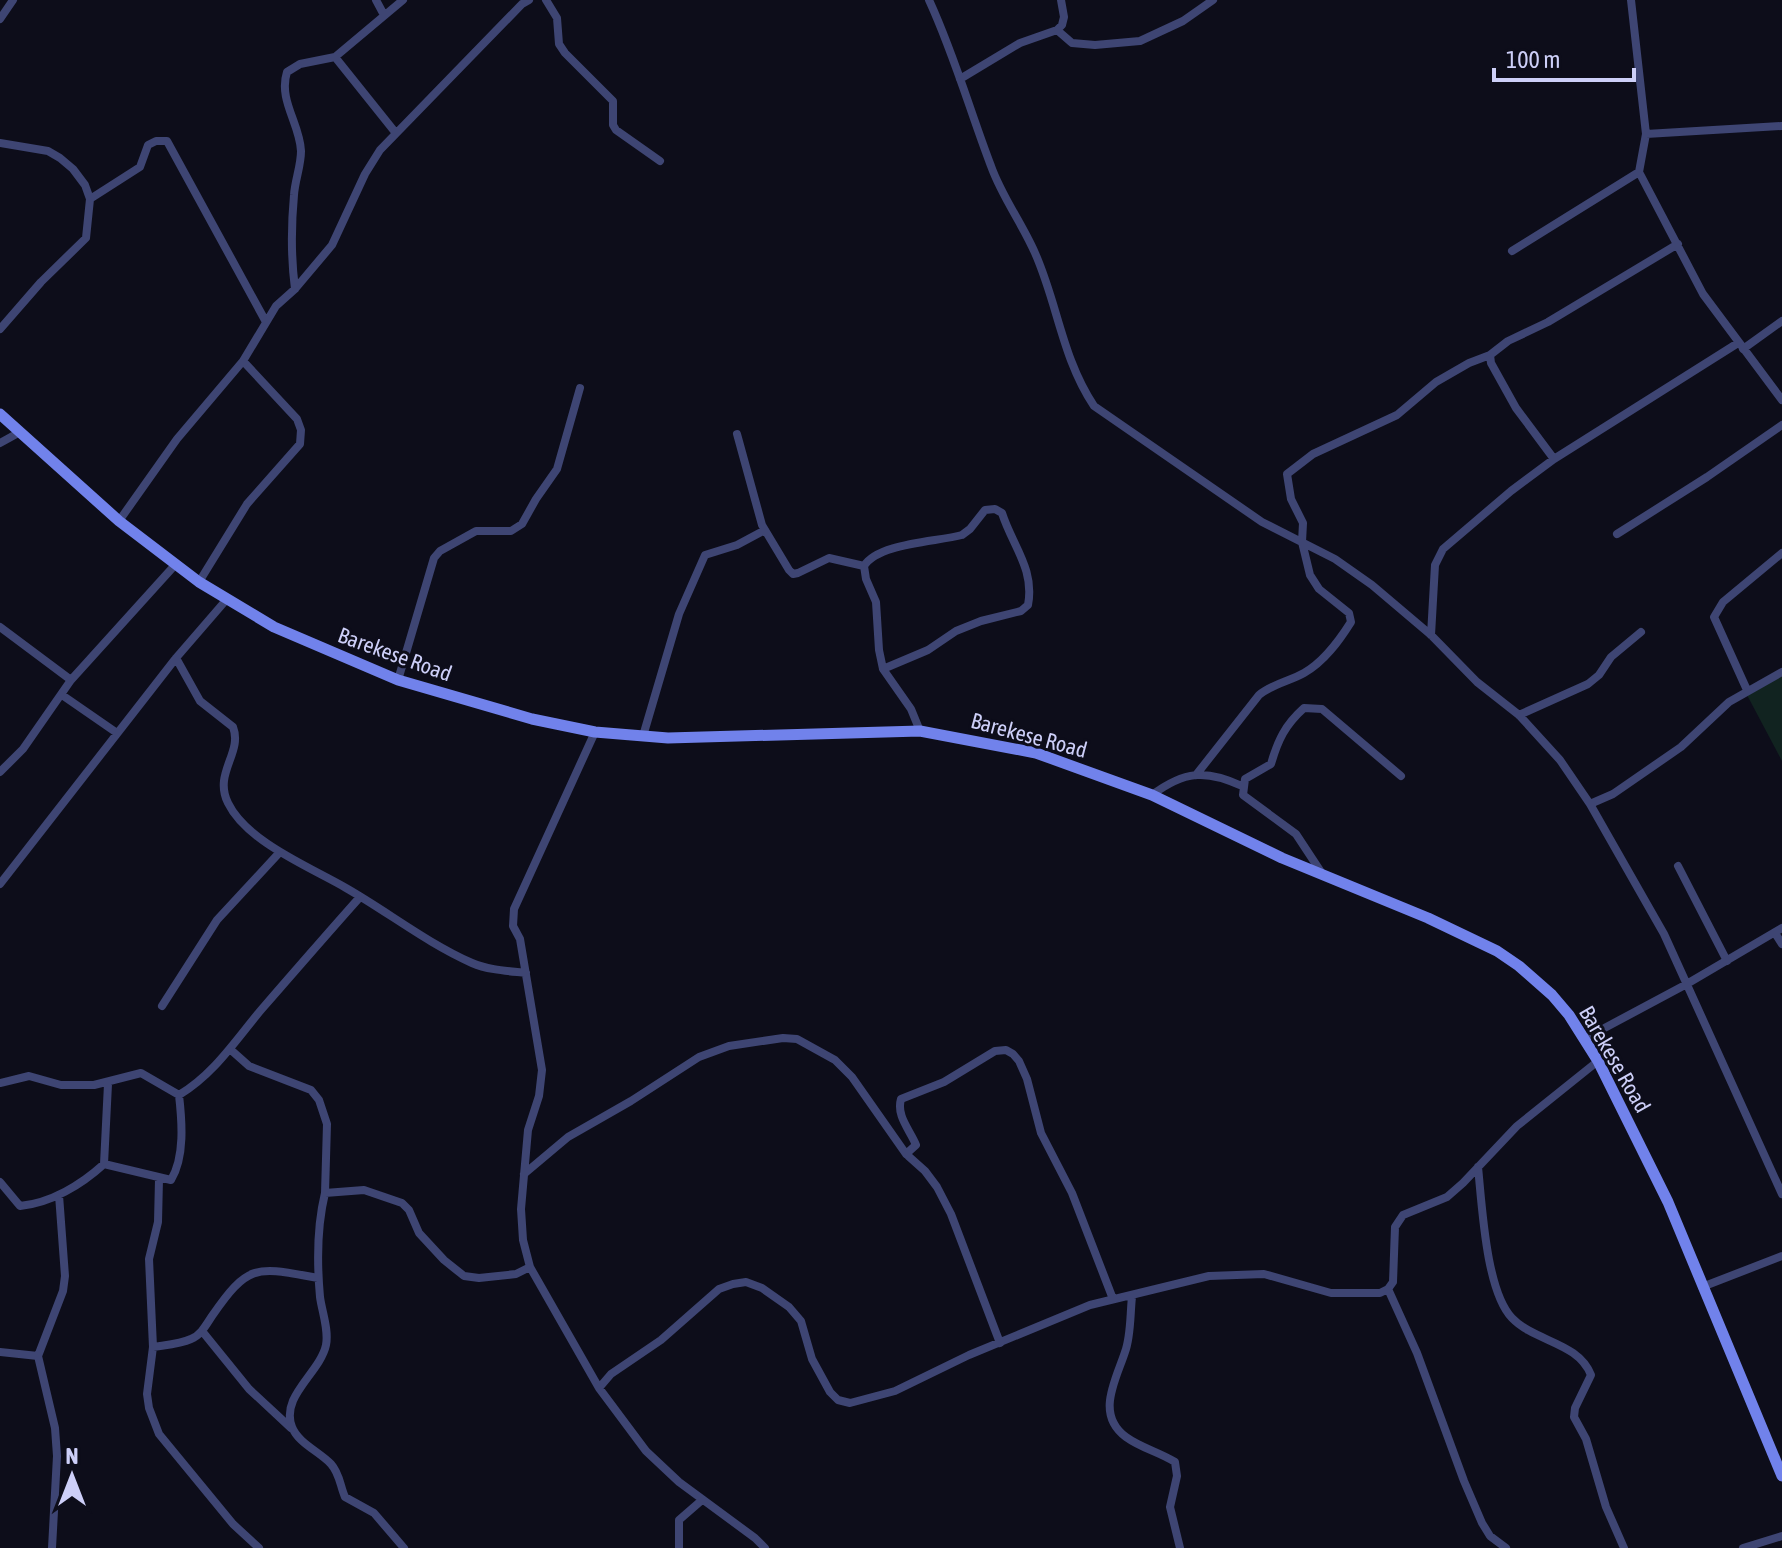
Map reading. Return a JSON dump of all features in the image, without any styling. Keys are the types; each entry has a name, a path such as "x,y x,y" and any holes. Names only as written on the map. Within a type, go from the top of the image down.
{"main road":[{"name":"Barekese Road","path":"0,414 119,521 199,582 274,627 398,680 532,719 595,732 668,738 920,731 1036,753 1152,795 1282,858 1468,935 1497,951 1552,995 1598,1061 1668,1202 1782,1476"}],"street":[{"path":"0,19 13,0"},
{"path":"376,0 384,15"},
{"path":"295,289 292,236 294,192 301,151 283,82 291,68 335,57 403,0"},
{"path":"119,521 177,439 243,361 276,306 295,289 332,245 365,174 395,132 529,0"},
{"path":"546,0 557,18 559,44 613,101 613,125 616,130 660,161"},
{"path":"929,0 1005,198 1035,252 1066,352 1094,406 1262,522 1347,567 1431,635 1477,682 1519,715 1560,760 1590,804 1664,934 1782,1194"},
{"path":"960,79 1020,43 1057,30 1064,17 1061,0"},
{"path":"1057,30 1072,43 1095,45 1140,41 1183,21 1213,0"},
{"path":"1631,0 1646,134 1639,172 1703,294 1782,400"},
{"path":"335,57 395,132"},
{"path":"1646,134 1782,126"},
{"path":"90,199 140,167 148,145 167,141 266,322"},
{"path":"0,143 48,151 60,158 85,185 90,199 86,238 41,282 0,329"},
{"path":"1512,251 1639,172"},
{"path":"1196,775 1265,689 1306,672 1325,657 1351,622 1349,613 1319,589 1310,575 1302,542 1303,523 1291,499 1287,474 1313,454 1397,415 1436,382 1548,322 1678,244"},
{"path":"1431,635 1438,556 1499,501 1554,459 1782,321"},
{"path":"1490,355 1491,363 1516,408 1554,459"},
{"path":"199,582 247,504 300,444 301,430 297,419 243,361"},
{"path":"398,680 434,558 440,551 476,531 511,531 522,524 557,469 580,388"},
{"path":"1617,534 1782,425"},
{"path":"0,443 20,432"},
{"path":"737,434 757,510 765,530 793,574 829,558 864,566"},
{"path":"883,669 928,650 956,631 1021,611 1028,605 1026,564 1002,513 995,509 985,510 962,535 883,551 869,558 864,566 876,602 883,669 911,709 920,731"},
{"path":"643,736 679,614 705,555 709,551 737,545 765,530"},
{"path":"1747,690 1714,617 1723,602 1782,553"},
{"path":"0,772 23,749 71,680 175,565"},
{"path":"0,884 176,658 227,599"},
{"path":"0,627 71,680"},
{"path":"1519,715 1588,684 1599,675 1611,657 1641,632"},
{"path":"176,658 200,701 233,727 236,734 236,744 226,764 226,800 233,812 279,853 474,964 526,973"},
{"path":"1590,804 1613,794 1681,747 1712,716 1747,690 1782,672"},
{"path":"62,695 117,733"},
{"path":"1324,875 1296,834 1243,795 1245,779 1271,764 1279,737 1290,721 1304,708 1313,706 1322,709 1401,776"},
{"path":"595,732 514,909 513,926 520,939 542,1070 539,1096 528,1130 521,1209 523,1240 530,1267 599,1388 646,1451 679,1482 765,1548"},
{"path":"1152,795 1168,783 1196,775 1216,776 1242,786"},
{"path":"162,1006 217,920 279,853"},
{"path":"1678,866 1727,961"},
{"path":"179,1095 196,1084 231,1050 360,897"},
{"path":"1584,1039 1779,930 1782,944"},
{"path":"524,1175 568,1137 699,1057 729,1046 783,1038 797,1039 835,1060 852,1077 906,1154 931,1179 951,1214 1000,1343"},
{"path":"231,1050 249,1066 311,1090 319,1100 327,1124 318,1278 326,1344 322,1357 292,1403 289,1414 292,1429"},
{"path":"906,1154 916,1145 900,1115 901,1099 944,1082 995,1051 1006,1050 1013,1054 1027,1079 1041,1133 1072,1193 1113,1299"},
{"path":"599,1388 611,1374 661,1340 719,1289 746,1282 762,1288 789,1307 801,1321 812,1359 830,1392 838,1400 850,1403 895,1391 920,1377 1067,1314 1113,1299 1132,1297 1209,1276 1264,1274 1331,1293 1380,1293 1393,1282 1395,1227 1403,1215 1447,1197 1517,1126 1598,1061"},
{"path":"0,1083 29,1076 61,1085 108,1084 141,1073 179,1095"},
{"path":"0,1182 20,1206 31,1205 77,1185 104,1164 108,1084"},
{"path":"104,1164 171,1180 179,1161 179,1095"},
{"path":"1478,1167 1494,1283 1504,1308 1526,1330 1571,1351 1586,1363 1591,1375 1575,1408 1574,1417 1586,1439 1606,1507 1624,1548"},
{"path":"159,1179 158,1222 149,1259 153,1347 147,1394 149,1408 159,1434 233,1524 259,1548"},
{"path":"325,1193 364,1190 402,1203 409,1210 419,1233 464,1276 479,1278 516,1274 530,1267"},
{"path":"52,1548 57,1456 55,1428 38,1356 63,1291 65,1276 59,1195"},
{"path":"1702,1287 1782,1256"},
{"path":"153,1347 192,1339 202,1331 233,1285 250,1274 270,1269 318,1278"},
{"path":"1388,1289 1417,1353 1482,1523 1490,1536 1506,1548"},
{"path":"1132,1297 1128,1341 1109,1394 1110,1410 1113,1423 1124,1436 1175,1462 1177,1476 1170,1507 1178,1547"},
{"path":"202,1331 249,1389 332,1465 345,1497 374,1513 404,1548"},
{"path":"0,1352 38,1356"},
{"path":"679,1548 679,1520 702,1500"},
{"path":"1743,1548 1782,1536"}],"green space":[{"path":"1782,676 1782,761 1747,695"}]}
